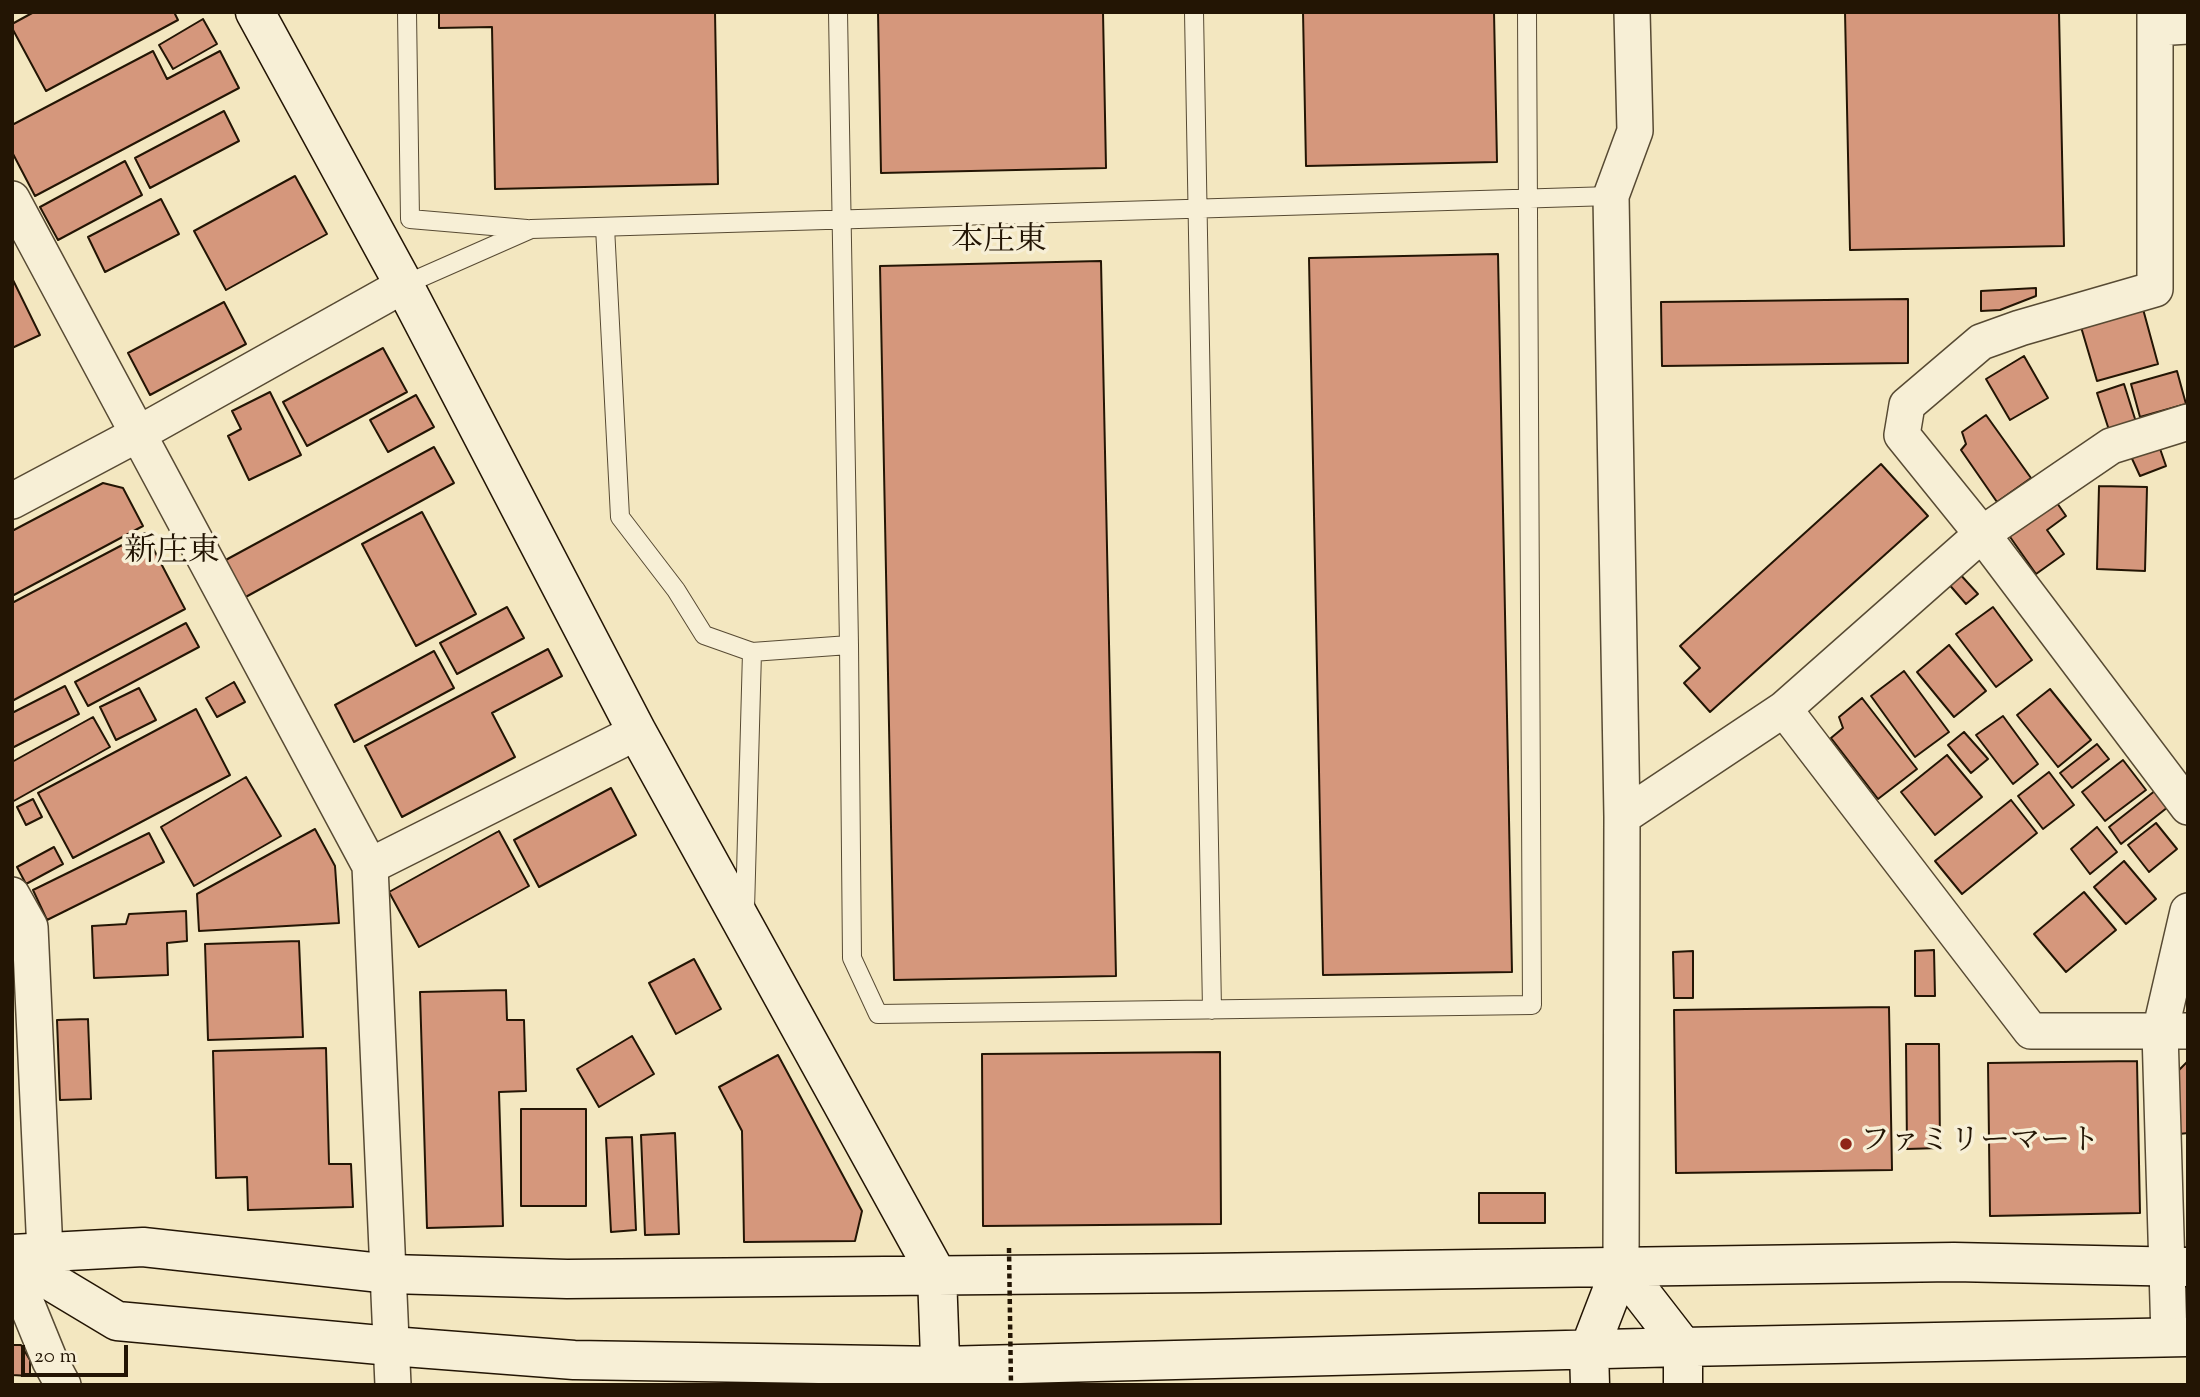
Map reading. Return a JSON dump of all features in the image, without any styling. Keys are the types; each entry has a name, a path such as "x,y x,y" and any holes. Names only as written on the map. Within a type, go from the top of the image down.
{"street":[{"path":"255,12 404,285 637,732 937,1275 941,1375"},
{"path":"1589,1367 1621,1267 1622,817 1611,196 1635,131 1632,12"},
{"path":"2166,22 2155,289 1981,342 1907,405 1902,435 1982,534 2188,807"},
{"path":"12,199 370,866 393,1385"},
{"path":"12,501 138,434 404,285"},
{"path":"1622,817 1784,709 1982,534 2111,446 2188,422"},
{"path":"1784,709 2031,1031 2174,1032"},
{"path":"370,866 637,732"},
{"path":"12,895 30,927 21,1258 50,1361 63,1385"},
{"path":"21,1258 117,1321 573,1360 941,1375 1589,1367 1683,1347 2178,1337 2174,1032 2188,911"},
{"path":"21,1258 143,1247 390,1274 567,1279 1954,1262 2178,1267"},
{"path":"1621,1267 1683,1347 1683,1385"}],"lane":[{"path":"407,12 410,219 531,229 1611,196"},
{"path":"838,12 852,958 878,1014 1532,1004 1527,12"},
{"path":"1194,12 1212,1010"},
{"path":"605,227 620,517 676,590 704,635 752,652 849,646"},
{"path":"404,285 531,229"},
{"path":"745,928 752,652"}],"path":[{"path":"1009,1248 1011,1385"}],"building":[{"path":"34,12 174,12 178,20 46,91 12,28 12,24"},
{"path":"439,12 715,12 718,184 495,189 492,27 439,28"},
{"path":"878,12 1103,12 1106,168 881,173"},
{"path":"1303,12 1494,12 1497,162 1306,166"},
{"path":"1845,12 2059,12 2064,246 1850,250"},
{"path":"203,19 217,44 173,69 159,45"},
{"path":"153,51 167,79 220,51 239,88 35,196 12,152 12,125"},
{"path":"224,111 239,141 150,188 135,158"},
{"path":"125,161 142,195 58,240 40,207"},
{"path":"295,176 327,234 226,290 194,231"},
{"path":"161,199 179,234 105,272 88,237"},
{"path":"1498,254 1512,972 1323,975 1309,258"},
{"path":"1101,261 1116,976 894,980 880,266"},
{"path":"12,278 40,335 12,348"},
{"path":"2036,288 2036,296 2000,310 1981,311 1981,291"},
{"path":"1908,299 1908,363 1662,366 1661,302"},
{"path":"224,302 246,344 150,395 128,353"},
{"path":"2143,309 2158,364 2097,381 2081,327"},
{"path":"383,348 407,392 307,446 283,402"},
{"path":"2024,356 2048,398 2010,420 1986,379"},
{"path":"2177,371 2186,404 2140,417 2131,384"},
{"path":"2124,384 2136,422 2109,430 2097,393"},
{"path":"270,392 301,455 249,480 228,436 241,429 232,411"},
{"path":"416,395 434,427 388,452 370,420"},
{"path":"1986,415 2031,478 1997,502 1961,450 1966,444 1962,432"},
{"path":"2157,440 2166,466 2140,476 2128,450"},
{"path":"434,447 454,483 242,599 222,562"},
{"path":"1881,464 1928,516 1710,712 1684,683 1700,668 1680,646"},
{"path":"103,483 123,488 143,526 12,596 12,531"},
{"path":"2099,486 2147,487 2145,571 2097,569"},
{"path":"2055,500 2066,516 2047,530 2064,554 2036,574 2008,534"},
{"path":"422,512 476,614 416,646 362,544"},
{"path":"145,533 185,609 12,701 12,603"},
{"path":"1958,572 1978,594 1966,604 1947,582"},
{"path":"507,607 524,638 457,674 440,643"},
{"path":"1993,607 2032,660 1996,687 1956,634"},
{"path":"186,623 199,647 88,706 75,682"},
{"path":"1949,645 1986,691 1954,717 1917,672"},
{"path":"548,649 562,676 492,713 515,757 402,817 365,746"},
{"path":"434,651 454,688 354,742 335,705"},
{"path":"1904,671 1949,732 1915,757 1871,696"},
{"path":"234,682 245,702 217,717 206,698"},
{"path":"65,686 79,714 12,748 12,713"},
{"path":"139,688 156,720 116,740 100,707"},
{"path":"2050,689 2091,740 2058,767 2017,715"},
{"path":"1862,698 1917,769 1878,799 1831,738 1843,728 1839,717"},
{"path":"196,709 230,775 73,858 38,793"},
{"path":"2003,716 2038,764 2013,784 1976,735"},
{"path":"93,717 110,747 12,802 12,762"},
{"path":"1964,732 1988,759 1971,773 1948,745"},
{"path":"2097,744 2109,759 2072,788 2060,773"},
{"path":"1947,755 1982,797 1935,835 1901,792"},
{"path":"2123,760 2146,790 2105,821 2082,792"},
{"path":"2049,772 2074,805 2043,829 2018,796"},
{"path":"246,777 281,836 194,886 161,827"},
{"path":"611,788 636,835 539,887 514,840"},
{"path":"2156,790 2168,807 2121,844 2109,827"},
{"path":"33,799 42,817 26,825 17,807"},
{"path":"2011,800 2037,833 1962,894 1935,861"},
{"path":"2156,823 2177,849 2149,872 2128,845"},
{"path":"2097,827 2117,852 2090,874 2071,849"},
{"path":"315,829 335,866 339,923 199,931 197,894"},
{"path":"499,831 529,886 419,947 389,892"},
{"path":"149,833 164,862 47,920 33,890"},
{"path":"54,847 63,864 26,884 17,867"},
{"path":"2124,861 2156,899 2126,924 2094,887"},
{"path":"2084,892 2116,930 2066,972 2034,934"},
{"path":"186,911 187,941 167,943 168,975 94,978 92,926 126,924 129,914"},
{"path":"299,941 303,1037 208,1040 205,944"},
{"path":"1934,950 1935,996 1915,996 1915,951"},
{"path":"1693,951 1693,998 1674,998 1673,952"},
{"path":"694,959 721,1009 676,1034 649,983"},
{"path":"506,990 507,1020 524,1020 526,1091 499,1092 503,1226 427,1228 420,992"},
{"path":"1889,1007 1892,1170 1676,1173 1674,1010"},
{"path":"88,1019 91,1099 60,1100 57,1020"},
{"path":"632,1036 654,1074 599,1107 577,1069"},
{"path":"1906,1044 1939,1044 1940,1148 1907,1149"},
{"path":"326,1048 329,1164 351,1164 353,1207 248,1210 247,1177 216,1178 213,1051"},
{"path":"1220,1052 1221,1224 983,1226 982,1054"},
{"path":"778,1055 862,1211 855,1241 744,1242 742,1131 719,1087"},
{"path":"2137,1061 2140,1213 1990,1216 1988,1063"},
{"path":"2188,1061 2188,1133 2179,1134 2178,1071"},
{"path":"521,1109 586,1109 586,1206 521,1206"},
{"path":"675,1133 679,1234 645,1235 641,1135"},
{"path":"632,1137 636,1230 611,1232 606,1138"},
{"path":"1479,1193 1545,1193 1545,1223 1479,1223"},
{"path":"12,1345 21,1345 30,1360 30,1376 12,1375"}],"place":[{"name":"ファミリーマート","path":"1846,1144"}],"district":[{"name":"本庄東","path":"999,244"},
{"name":"新庄東","path":"172,555"}]}
